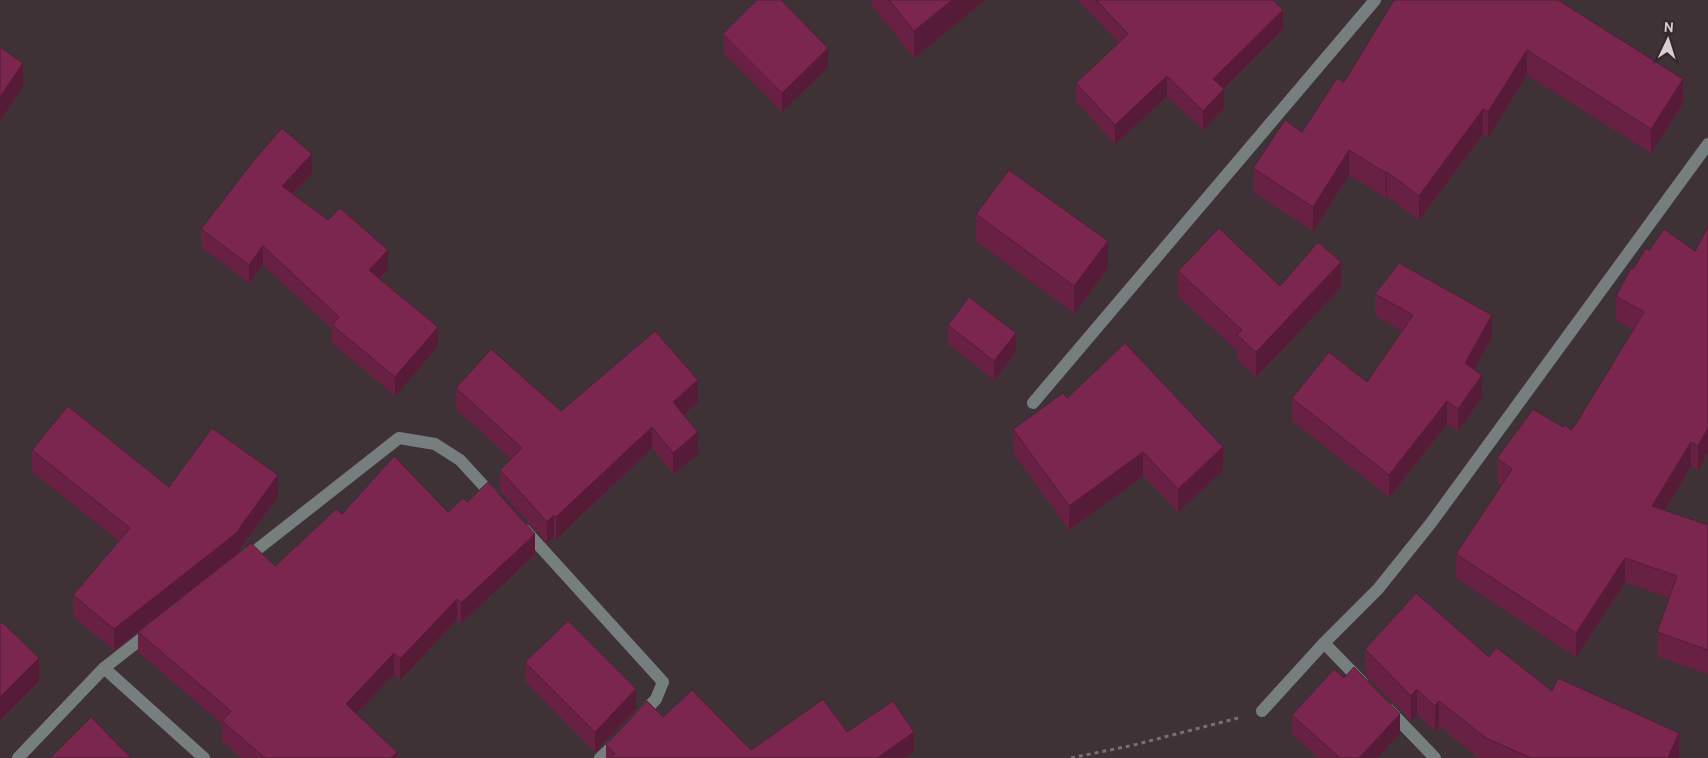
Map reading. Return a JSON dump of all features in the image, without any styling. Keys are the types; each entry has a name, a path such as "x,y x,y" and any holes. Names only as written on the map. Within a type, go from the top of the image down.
{"street":[{"path":"1034,403 1375,0"},
{"path":"1262,711 1324,643 1378,589 1431,523 1708,144"},
{"path":"236,565 399,438 435,444 460,460 500,503"},
{"path":"519,524 663,682 656,699 600,758"},
{"path":"18,758 104,668 158,626"},
{"path":"1324,643 1435,758"},
{"path":"104,668 204,758"}],"path":[{"path":"1071,758 1144,743 1262,711"}],"building":[{"path":"757,0 781,0 828,48 782,93 723,34"},
{"path":"889,0 952,0 914,31"},
{"path":"1096,0 1273,0 1283,10 1213,79 1224,89 1203,111 1167,76 1115,125 1076,83 1128,34"},
{"path":"1394,0 1558,0 1683,79 1651,129 1527,50 1488,112 1483,109 1419,196 1387,172 1349,150 1313,207 1253,168 1285,120 1302,132 1337,78 1344,82"},
{"path":"0,47 23,63 0,97"},
{"path":"282,128 312,154 282,186 328,220 340,208 388,250 369,270 438,327 395,377 332,325 339,317 263,246 249,265 201,229 254,160"},
{"path":"1009,170 1108,241 1074,286 976,214"},
{"path":"1708,226 1708,428 1698,446 1691,442 1652,506 1708,525 1708,650 1657,632 1677,576 1625,558 1576,633 1456,554 1512,469 1497,458 1533,409 1563,427 1564,425 1572,430 1644,312 1616,296 1631,268 1633,269 1646,248 1649,250 1664,229 1695,251"},
{"path":"1219,228 1280,286 1318,242 1341,262 1256,352 1237,335 1242,330 1178,271"},
{"path":"1399,263 1492,315 1465,363 1482,375 1458,409 1447,401 1389,475 1292,398 1329,352 1367,382 1413,315 1375,294"},
{"path":"969,297 1016,333 994,361 948,325"},
{"path":"655,331 698,380 673,402 698,432 673,453 652,427 556,517 554,515 547,522 500,470 522,448 456,388 491,349 561,411"},
{"path":"1125,343 1223,447 1178,489 1143,452 1069,506 1013,429 1063,393 1067,398"},
{"path":"68,406 169,487 212,428 278,475 239,531 114,629 73,595 130,528 32,450"},
{"path":"394,456 448,512 463,498 467,502 488,482 535,534 461,603 457,599 400,659 394,653 346,704 397,752 391,758 265,758 222,721 231,711 138,632 251,543 275,566 336,509 342,514"},
{"path":"1416,593 1489,657 1496,647 1552,691 1558,678 1679,733 1668,758 1531,758 1486,738 1439,701 1435,706 1417,689 1411,696 1365,649"},
{"path":"568,621 636,689 595,732 525,662"},
{"path":"2,622 39,658 0,697 0,624"},
{"path":"1354,667 1400,714 1359,758 1340,758 1292,715 1334,669 1344,678"},
{"path":"692,690 751,750 823,699 847,732 893,701 914,732 877,758 610,758 615,754 606,745 647,701 663,717"},
{"path":"91,717 131,758 50,758"}]}
